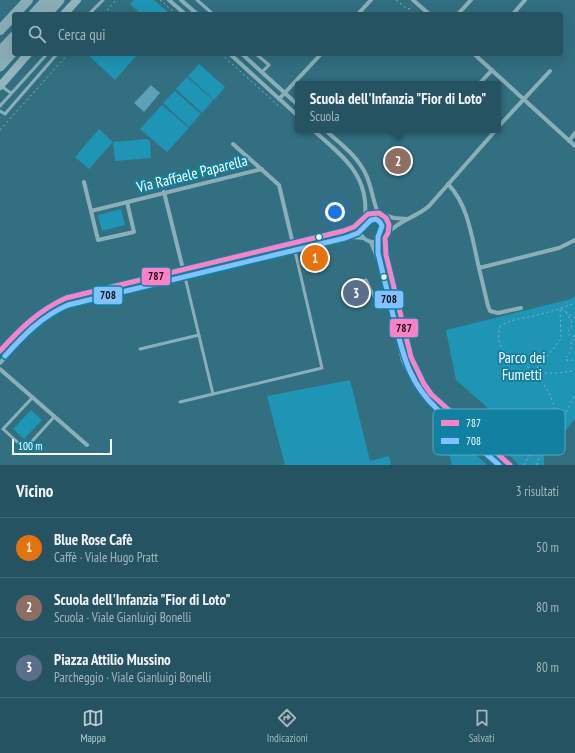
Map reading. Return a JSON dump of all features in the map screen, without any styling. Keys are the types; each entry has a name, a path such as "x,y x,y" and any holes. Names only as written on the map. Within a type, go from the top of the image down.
{"highway":[{"path":"36,12 47,0"},
{"path":"48,12 59,0"},
{"path":"0,52 12,39"},
{"path":"0,66 12,52"}],"main road":[{"path":"16,12 28,0"},
{"path":"66,12 76,0"},
{"path":"0,30 12,16"},
{"path":"0,85 26,56"}],"street":[{"path":"170,0 183,12"},
{"path":"181,0 195,12"},
{"path":"360,12 371,0"},
{"path":"460,12 471,0"},
{"path":"515,12 525,0"},
{"path":"415,1 427,12"},
{"path":"232,56 295,113"},
{"path":"244,56 295,103"},
{"path":"296,81 319,56"},
{"path":"477,56 575,146"},
{"path":"483,81 492,70"},
{"path":"501,125 550,71"},
{"path":"279,99 295,82"},
{"path":"316,133 342,155 354,170 362,188 365,204 365,216"},
{"path":"329,133 350,152 368,178 373,199 380,214 388,222 388,233"},
{"path":"0,363 34,326 61,308 347,238 363,238 371,242 378,242 385,238 396,225 426,209 493,133"},
{"path":"569,141 575,133"},
{"name":"Via Raffaele Paparella","path":"233,144 279,185 293,244"},
{"name":"Via Raffaele Paparella","path":"91,211 262,169"},
{"name":"Via Raffaele Paparella","path":"84,182 98,240 134,232 127,202"},
{"path":"448,184 458,196 463,208 490,311 498,313 521,308"},
{"path":"164,192 183,269"},
{"path":"0,351 31,318 44,308 79,294 343,232 354,227 365,216 372,213 397,219 409,218"},
{"path":"360,222 360,232 363,238"},
{"path":"385,238 386,255 409,351 421,380 431,394 448,409"},
{"path":"479,268 559,248 575,240"},
{"path":"371,242 380,262 408,373 417,389 435,409"},
{"path":"0,369 87,445"},
{"path":"486,455 497,465"},
{"path":"499,455 510,465"}],"lane":[{"path":"91,12 103,0"},
{"path":"197,0 211,12"},
{"path":"0,106 45,56"},
{"path":"0,112 5,114 55,56"},
{"path":"258,56 269,65 262,72"},
{"path":"0,85 11,93"},
{"path":"180,402 322,368 295,251"},
{"path":"185,277 213,394"},
{"path":"355,282 366,280 380,308 390,305"},
{"path":"140,349 199,335"},
{"path":"32,398 3,429 25,449 54,417"}],"path":[{"path":"106,12 116,0"},
{"path":"396,0 408,9 415,1"},
{"path":"0,130 66,56"},
{"path":"554,409 545,386 528,367 510,357 503,349 499,341 498,334 500,326 509,320 532,316 575,303"},
{"path":"560,308 575,318"},
{"path":"533,373 561,339 560,308"},
{"path":"565,312 571,321 572,326 568,331 569,335 575,336"},
{"path":"575,339 571,343 571,350 565,359 569,361 575,359"},
{"path":"533,373 558,373 573,371 575,369"},
{"path":"565,417 575,394"},
{"path":"524,465 529,455"},
{"path":"537,465 541,455"}],"green space":[{"path":"134,0 154,0 168,12 139,12 130,4"},
{"path":"89,56 136,56 115,80"},
{"path":"199,64 225,87 214,100 188,76"},
{"path":"187,77 213,100 202,113 176,89"},
{"path":"175,91 201,114 189,127 163,103"},
{"path":"162,105 189,128 167,152 140,129"},
{"path":"99,129 113,142 89,169 75,157"},
{"path":"147,139 150,141 151,158 115,161 113,142"},
{"path":"121,209 125,225 102,231 98,215"},
{"name":"Parco dei Fumetti","path":"575,296 575,419 565,431 565,409 489,409 456,380 446,330 571,299"},
{"path":"350,380 370,461 389,456 391,465 285,465 267,396"},
{"path":"31,410 42,420 24,439 13,429"},
{"path":"450,455 476,455 487,465 452,465"},
{"name":"Parco dei Fumetti","path":"509,455 546,455 544,457 544,465 519,465"}],"shaded area":[{"path":"151,85 160,93 144,112 134,103"}],"transit line":[{"name":"787","path":"0,351 30,321 47,308 66,298 343,231 354,227 368,214 379,213 386,218 389,225 388,233 385,238 386,255 411,357 424,384 431,394 448,409"},
{"name":"708","path":"5,356 42,320 68,305 345,238 358,233 371,220 376,219 382,226 378,237 378,253 404,355 413,378 420,389 437,409"},
{"name":"708","path":"488,455 499,465"},
{"name":"787","path":"499,455 510,465"}],"place":[{"name":"Scuola dell'Infanzia \"Fior di Loto\"","path":"398,161"},
{"name":"Blue Rose Cafè","path":"315,258"},
{"name":"Piazza Attilio Mussino","path":"356,293"}]}
